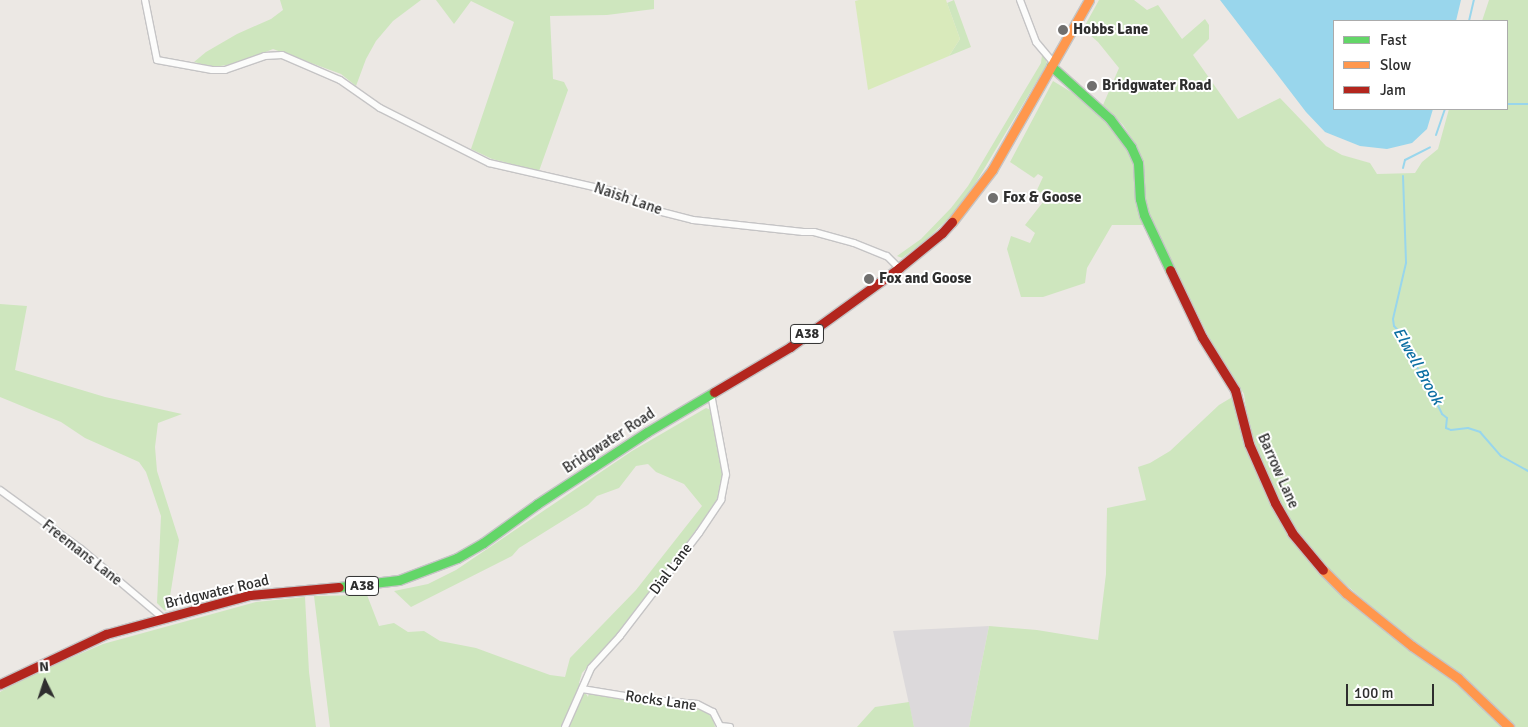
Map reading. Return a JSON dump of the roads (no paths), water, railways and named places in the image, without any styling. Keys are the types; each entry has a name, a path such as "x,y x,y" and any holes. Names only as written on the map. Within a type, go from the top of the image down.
{"main road":[{"name":"Bridgwater Road","path":"0,684 42,662 106,634 250,595 367,585 399,580 429,570 483,543 537,504 639,438 790,347 899,268 942,234 992,170 1089,0"},
{"name":"Barrow Lane","path":"1052,64 1110,119 1132,147 1138,164 1140,199 1144,215 1202,337 1235,390 1249,444 1275,503 1292,533 1318,566 1346,593 1412,646 1458,678 1509,727"}],"street":[{"name":"Naish Lane","path":"145,0 157,60 212,70 225,70 274,54 306,64 340,80 380,108 489,163 616,192 654,210 693,220 814,232 854,243 887,256 899,268"},
{"path":"1020,0 1036,42 1052,64"},
{"name":"Dial Lane","path":"565,727 592,668 620,636 699,533 721,500 726,474 711,394"},
{"name":"Freemans Lane","path":"0,490 81,549 163,618"},
{"name":"Rocks Lane","path":"582,689 697,704 713,712 720,726 730,727"}],"water":[{"path":"1220,0 1461,0 1456,20 1333,20 1333,110 1433,110 1427,129 1412,143 1387,149 1360,146 1325,132 1306,112"}],"waterway":[{"path":"1469,20 1474,0"},
{"path":"1508,104 1528,104"},
{"path":"1436,135 1445,110"},
{"path":"1403,168 1405,160 1430,147"},
{"name":"Elwell Brook","path":"1403,176 1406,263 1393,319 1394,326 1404,337 1414,363 1425,379 1442,414 1447,418 1446,428 1451,430 1468,428 1480,432 1501,456 1528,471"}],"place":[{"name":"Hobbs Lane","path":"1063,30"},
{"name":"Bridgwater Road","path":"1092,86"},
{"name":"Fox & Goose","path":"993,198"},
{"name":"Fox and Goose","path":"869,279"}]}
